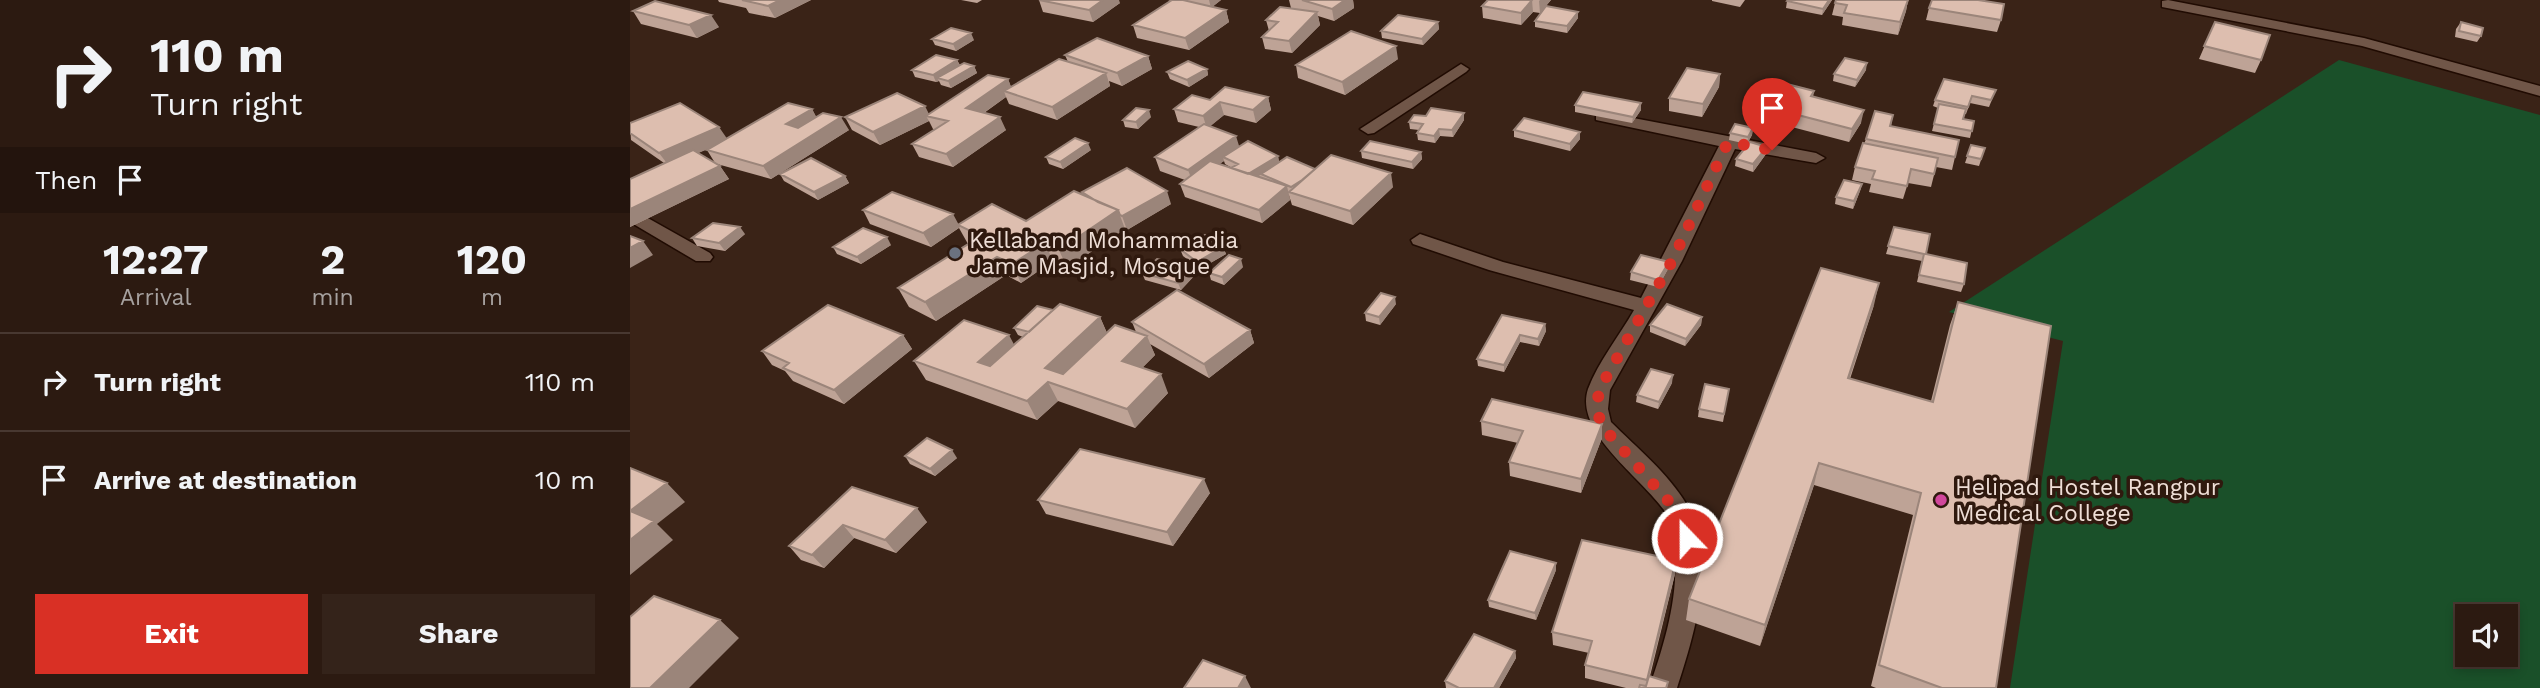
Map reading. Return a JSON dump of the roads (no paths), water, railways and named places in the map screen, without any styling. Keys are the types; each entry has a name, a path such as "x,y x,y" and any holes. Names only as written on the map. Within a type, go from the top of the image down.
{"street":[{"path":"2167,4 2364,42 2540,91"},
{"path":"1368,130 1461,69"},
{"path":"1602,117 1816,158"},
{"path":"1663,688 1671,665 1689,573 1687,538 1679,513 1601,425 1597,408 1599,390 1672,261 1728,142"},
{"path":"630,214 703,257"},
{"path":"1420,240 1496,266 1646,306"}],"place":[{"name":"Kellaband Mohammadia Jame Masjid, Mosque","path":"955,253"},
{"name":"Helipad Hostel Rangpur Medical College","path":"1941,500"}]}
